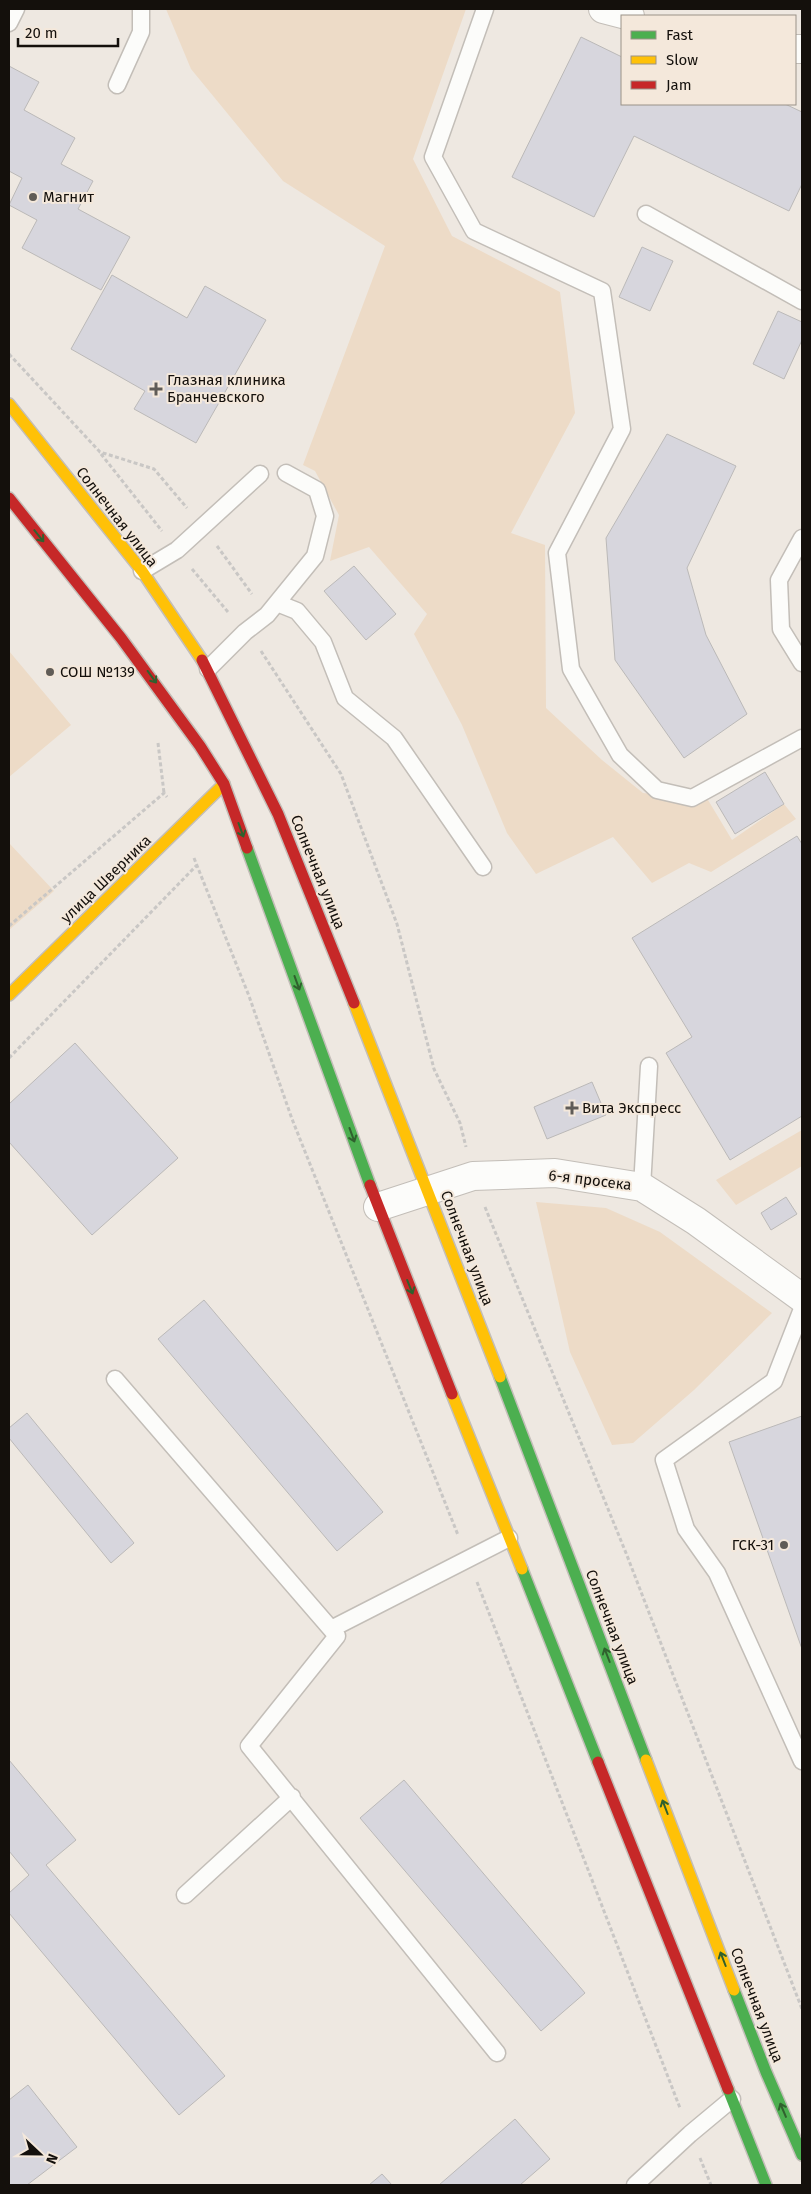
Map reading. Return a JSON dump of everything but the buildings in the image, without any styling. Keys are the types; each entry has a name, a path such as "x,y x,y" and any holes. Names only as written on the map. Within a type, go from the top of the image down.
{"main road":[{"name":"Солнечная улица","path":"9,404 142,571 208,669 278,814 430,1192 766,2072 802,2155"},
{"path":"9,498 144,666 193,733 224,784 378,1207 766,2185"},
{"name":"улица Шверника","path":"9,994 224,784"}],"street":[{"path":"603,9 626,15"},
{"name":"6-я просека","path":"378,1207 430,1192 472,1176 555,1173 642,1187 696,1221 802,1298"}],"lane":[{"path":"9,23 16,9"},
{"path":"117,85 141,32 141,9"},
{"path":"485,9 433,157 474,231 602,291 622,429 557,553 571,669 620,755 657,790 692,798 802,738"},
{"path":"646,214 802,300"},
{"path":"208,669 245,632 272,609 315,556 325,516 317,490 286,473"},
{"path":"142,571 177,550 260,474"},
{"path":"802,538 779,580 781,628 802,662"},
{"path":"272,609 297,611 323,642 345,698 394,738 483,867"},
{"path":"642,1187 649,1066"},
{"path":"802,1309 774,1381 664,1460 686,1529 717,1573 802,1761"},
{"path":"115,1379 337,1636 249,1746 498,2053"},
{"path":"331,1630 509,1538"},
{"path":"185,1895 292,1798"},
{"path":"635,2185 690,2134 732,2100"}],"path":[{"path":"9,354 100,452 154,469 272,609"},
{"path":"260,649 341,774 396,924 434,1069 460,1123 472,1176 626,1553 802,2009"},
{"path":"9,926 164,793 185,821 196,866 249,996 292,1119 467,1559 711,2185"},
{"path":"9,1058 196,866"}],"shaded area":[{"path":"166,9 466,9 413,159 452,236 560,292 575,413 511,533 545,545 546,708 602,760 643,793 708,800 732,840 784,804 796,819 711,872 689,863 652,883 613,837 536,874 507,833 462,725 414,634 427,614 369,547 330,561 339,515 315,471 303,465 385,246 283,181 191,69"},
{"path":"9,651 71,725 9,777"},
{"path":"9,843 54,891 9,930"},
{"path":"802,1130 802,1166 736,1205 716,1180"},
{"path":"536,1202 606,1208 660,1232 772,1313 694,1390 633,1443 612,1445 570,1352"}],"traffic: fast":[{"path":"247,848 370,1185"},
{"path":"500,1377 646,1760"},
{"path":"522,1569 598,1762"},
{"path":"734,1990 766,2072 802,2155"},
{"path":"728,2089 766,2185"}],"traffic: slow":[{"path":"9,404 142,571 202,660"},
{"path":"9,995 224,784"},
{"path":"354,1003 500,1377"},
{"path":"452,1394 522,1569"},
{"path":"646,1760 734,1990"}],"traffic: jam":[{"path":"9,498 121,638 200,746 224,784 247,848"},
{"path":"202,660 278,814 354,1003"},
{"path":"370,1185 452,1394"},
{"path":"598,1762 728,2089"}],"place":[{"name":"Магнит","path":"33,197"},
{"name":"Глазная клиника Бранчевского","path":"156,389"},
{"name":"СОШ №139","path":"50,672"},
{"name":"Вита Экспресс","path":"572,1108"},
{"name":"ГСК-31","path":"784,1545"}]}
